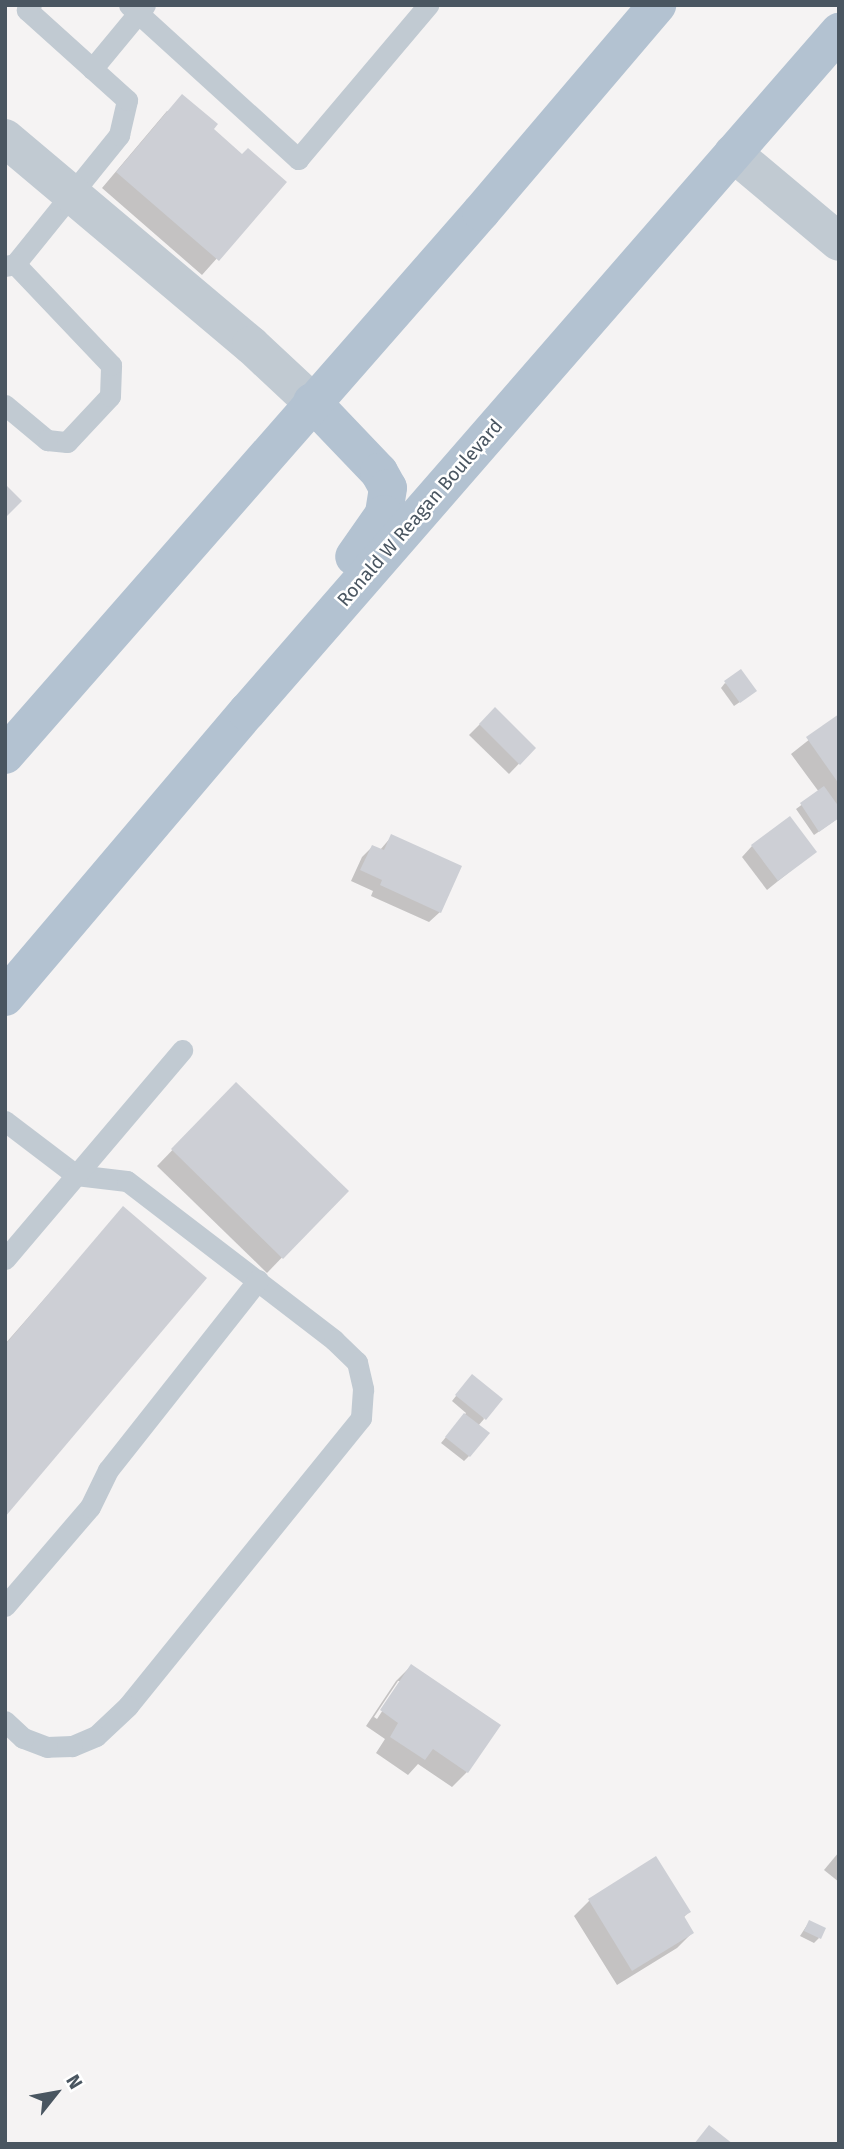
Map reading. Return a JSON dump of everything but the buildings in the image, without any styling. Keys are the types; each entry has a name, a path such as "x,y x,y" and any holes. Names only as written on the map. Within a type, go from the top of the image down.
{"main road":[{"path":"5,755 481,212 657,5"},
{"name":"Ronald W Reagan Boulevard","path":"5,997 247,712 839,32"},
{"path":"247,712 291,627 364,545 384,514 388,488 379,472 312,402"}],"street":[{"path":"5,138 251,345 312,402"},
{"path":"733,153 839,242"}],"lane":[{"path":"5,404 47,440 67,442 110,396 111,365 10,265 119,135 127,100 27,10 31,5"},
{"path":"93,69 138,8 298,159 428,5"},
{"path":"5,1259 182,1050"},
{"path":"5,1121 76,1175 127,1181 258,1280 358,1362 363,1389 361,1418 128,1706 96,1736 72,1746 47,1747 23,1738 5,1721"},
{"path":"5,1606 90,1507 108,1471 130,1441 258,1280"}]}
